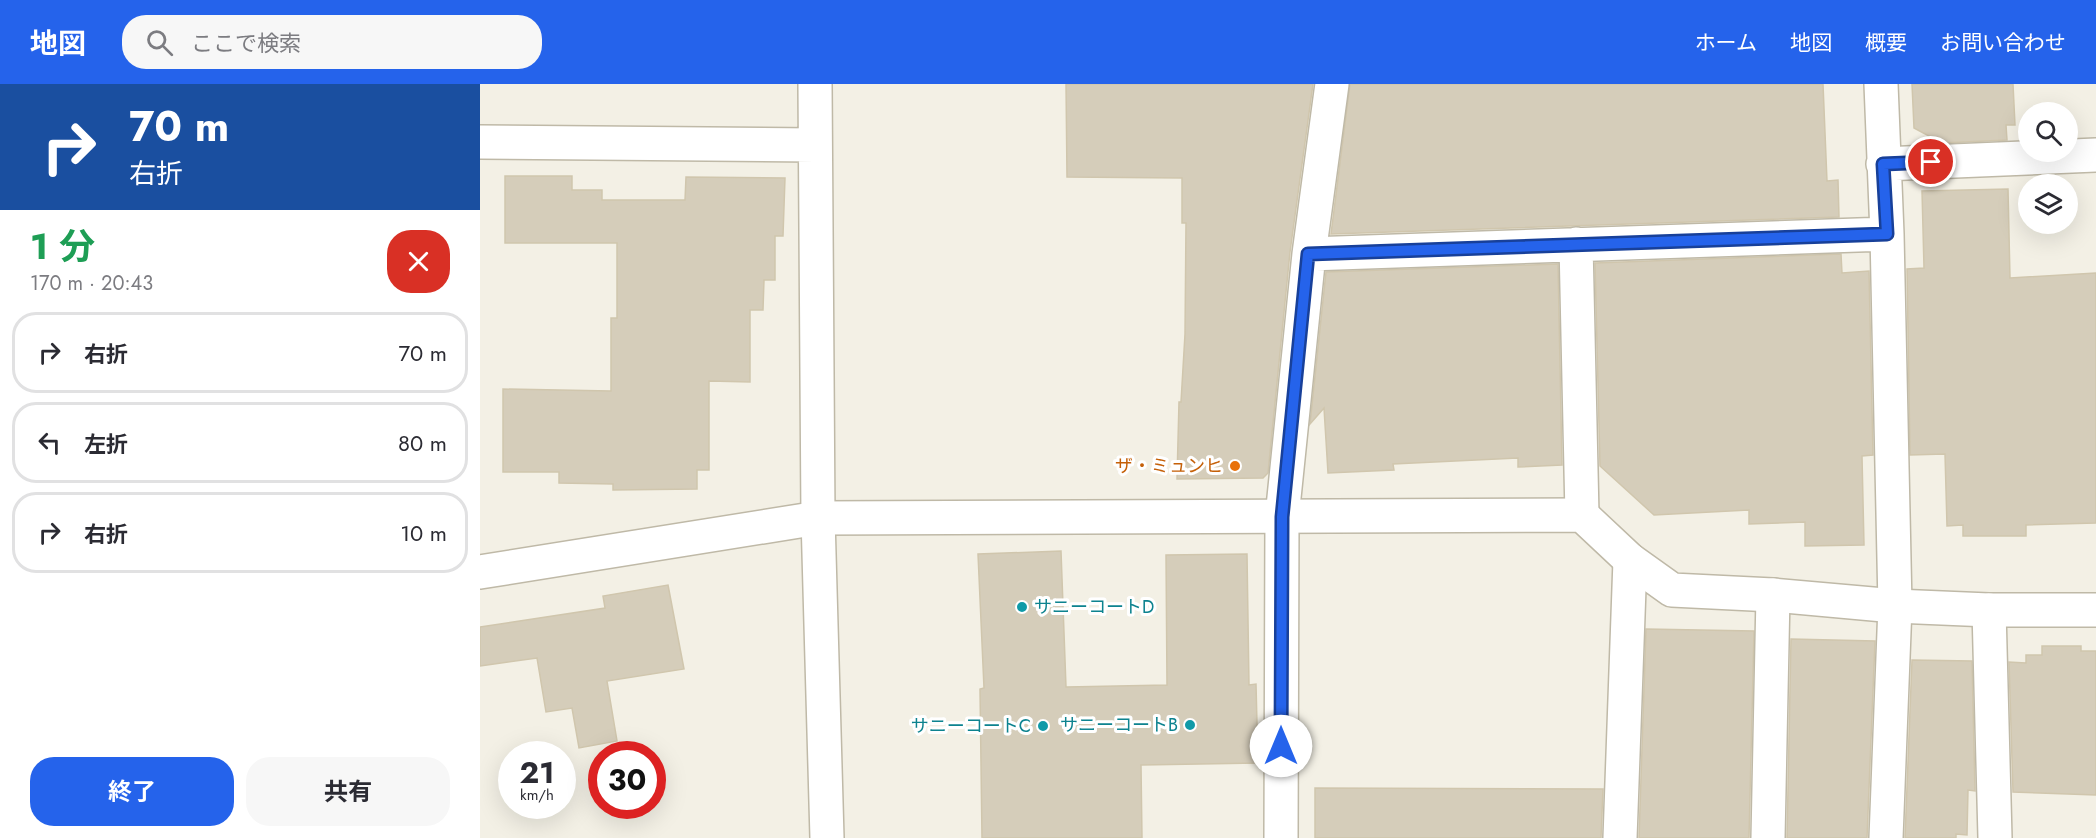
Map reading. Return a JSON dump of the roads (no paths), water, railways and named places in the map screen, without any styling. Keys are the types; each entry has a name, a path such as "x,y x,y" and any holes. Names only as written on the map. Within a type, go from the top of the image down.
{"street":[{"path":"815,84 818,518 827,838"},
{"path":"1281,838 1282,517 1308,254 1332,84"},
{"path":"1881,84 1887,234 1895,606 1887,838"},
{"path":"480,142 815,146"},
{"path":"1883,164 2096,155"},
{"path":"1308,254 1887,234"},
{"path":"1576,244 1582,515"},
{"path":"480,572 818,518 1582,515 1630,560 1672,590 1773,595 1895,606 2096,609"},
{"path":"1620,838 1630,560"},
{"path":"1768,838 1773,595"},
{"path":"1989,609 1995,838"}],"place":[{"name":"ザ・ミュンヒ","path":"1235,466"},
{"name":"サニーコートD","path":"1022,607"},
{"name":"サニーコートB","path":"1190,725"},
{"name":"サニーコートC","path":"1043,726"}]}
